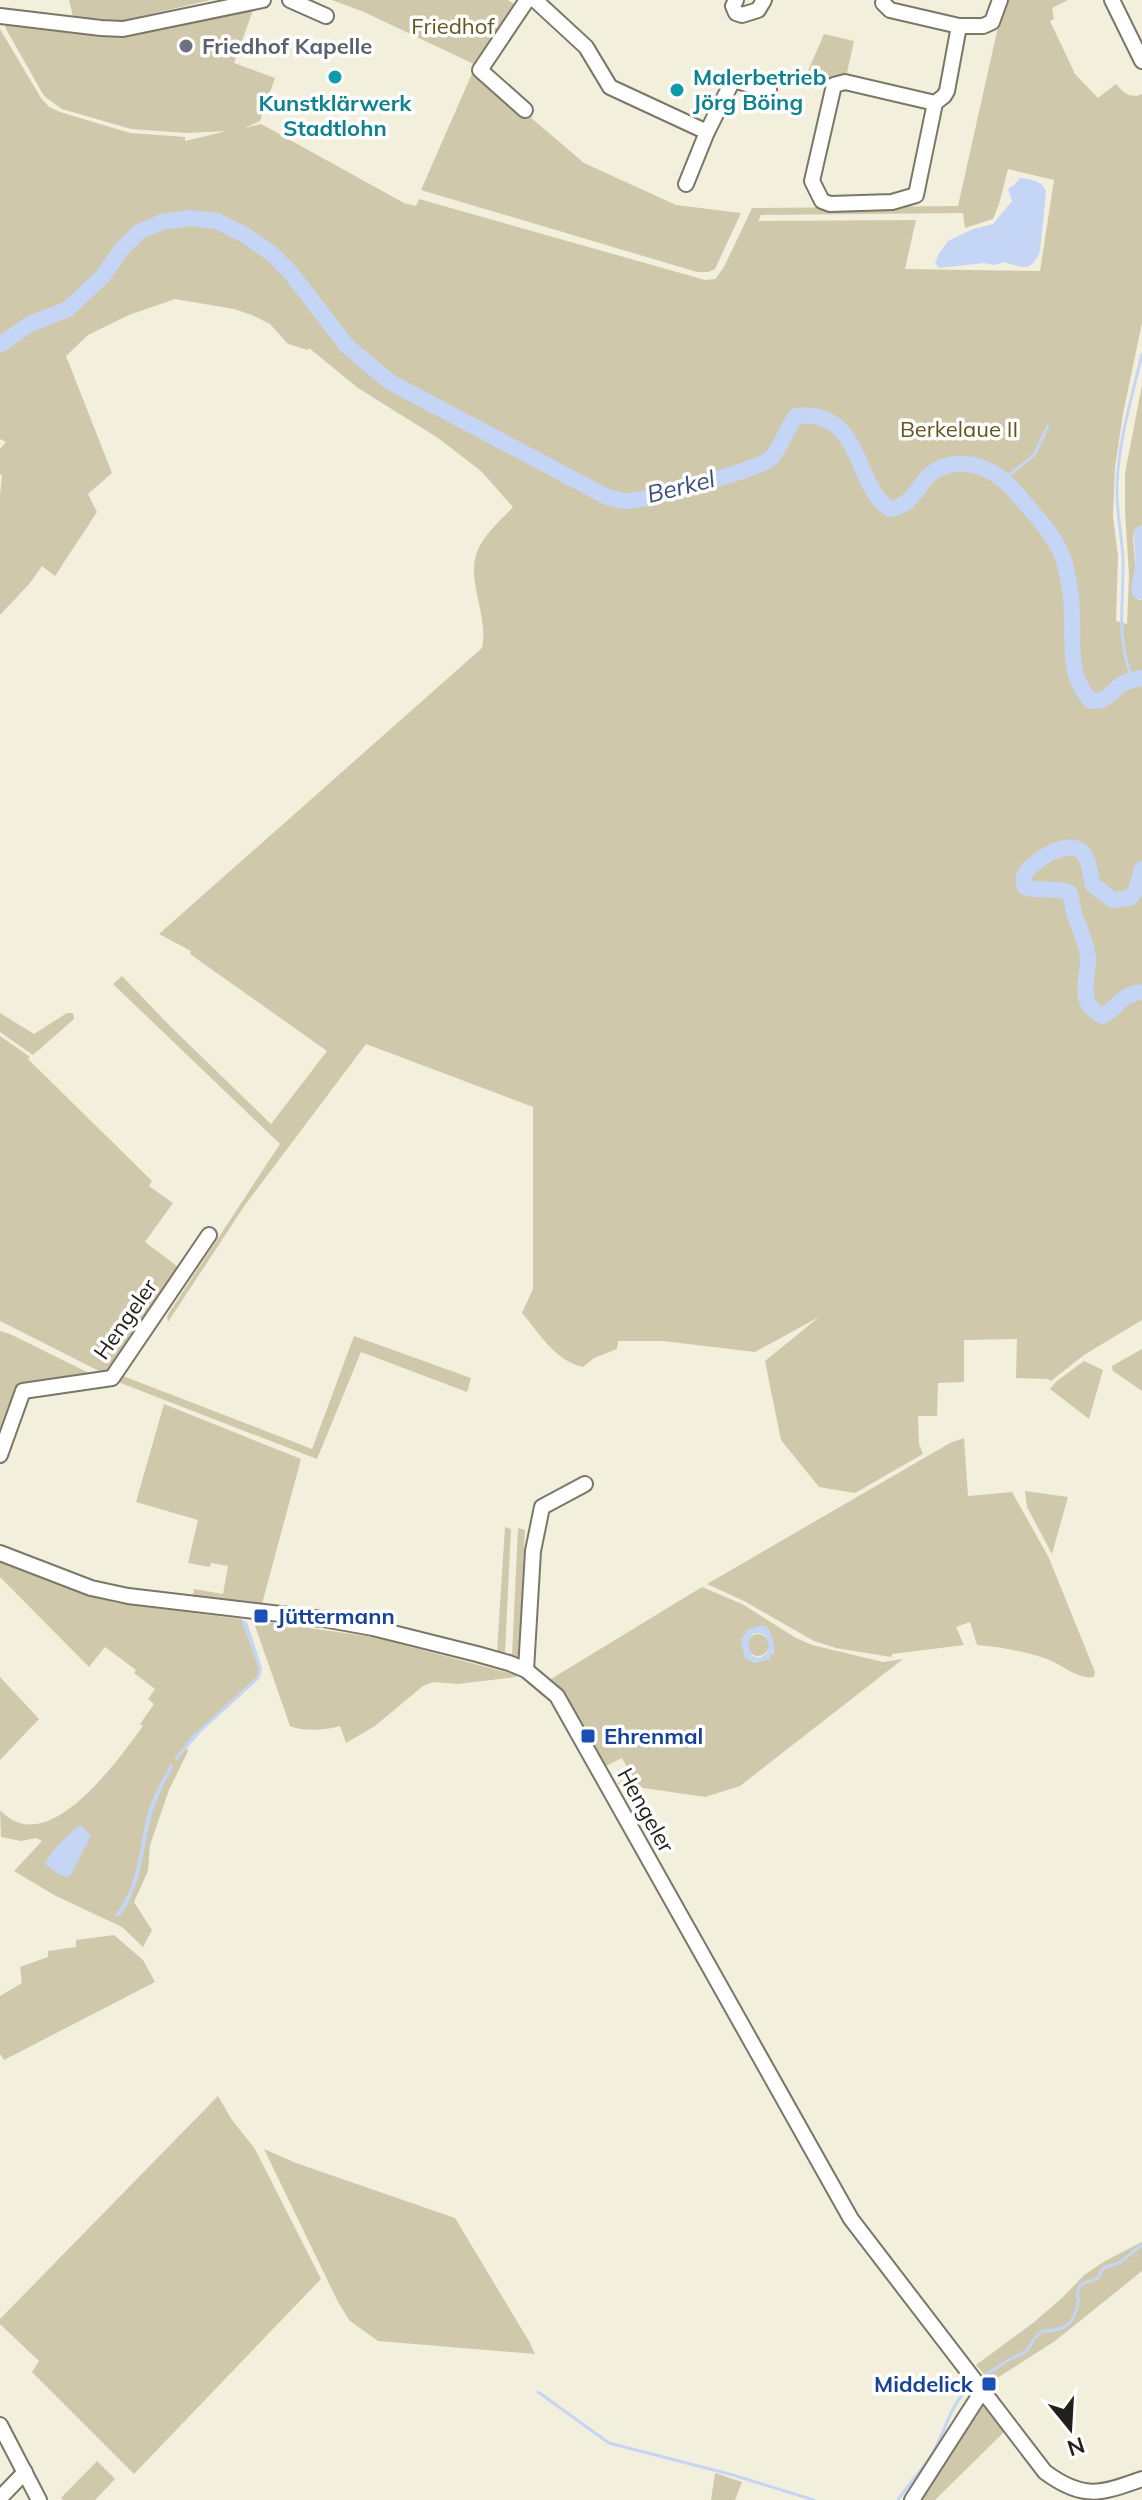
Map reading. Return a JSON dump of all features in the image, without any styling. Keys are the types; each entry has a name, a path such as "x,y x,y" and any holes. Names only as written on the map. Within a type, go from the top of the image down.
{"street":[{"path":"0,16 123,29 263,0"},
{"path":"290,0 326,16"},
{"path":"525,110 480,70 527,0"},
{"path":"535,0 586,47 610,87 707,132"},
{"path":"736,0 733,6 736,13 742,15 758,10 764,0"},
{"path":"883,3 890,10 959,26 983,26 992,22 1000,0"},
{"path":"1112,0 1142,61"},
{"path":"935,103 845,82 834,85 812,181 822,201 830,204 892,202 916,195 935,103 947,91 959,26"},
{"path":"686,184 733,80 769,90"},
{"name":"Hengeler","path":"0,1455 23,1391 112,1378 209,1235"},
{"path":"526,1670 533,1551 542,1507 585,1484"},
{"name":"Hengeler","path":"0,1553 91,1588 128,1596 323,1619 373,1628 488,1657 526,1670 557,1696 851,2219 1045,2472 1079,2492 1097,2492 1142,2479"},
{"path":"912,2500 977,2399 985,2392"},
{"path":"0,2425 39,2500"},
{"path":"0,2498 25,2472"}],"green space":[{"path":"69,0 211,0 125,20 126,25 74,21"},
{"name":"Friedhof","path":"332,0 508,0 520,8 480,67"},
{"name":"Berkelaue II","path":"1004,0 1068,0 1052,8 1054,19 1050,21 1075,74 1098,98 1116,84 1128,94 1142,94 1142,323 1123,414 1115,468 1113,516 1118,556 1116,621 1127,624 1129,576 1125,473 1142,385 1142,525 1135,529 1133,537 1138,600 1142,599 1142,1320 1084,1355 1051,1381 1016,1378 1017,1339 964,1340 964,1382 938,1383 937,1416 918,1416 919,1444 923,1454 855,1493 819,1487 781,1440 765,1361 819,1317 755,1352 663,1341 618,1341 617,1349 594,1358 583,1367 564,1359 522,1313 533,1289 533,1107 366,1044 245,1205 168,1322 167,1316 280,1144 113,984 122,976 271,1124 327,1051 190,954 191,951 159,934 482,648 483,624 474,563 483,540 513,507 481,471 438,438 358,388 309,348 288,344 270,324 234,309 175,299 129,315 88,335 66,356 112,473 88,494 97,512 55,576 42,566 0,615 0,449 6,442 0,439 0,29 41,98 49,107 60,112 130,133 185,137 185,141 227,131 187,133 131,129 62,109 44,96 6,29 4,20 92,32 250,6 252,13 234,63 275,78 260,121 245,128 261,124 404,203 416,206 419,199 705,280 715,279 724,267 752,208 958,206","holes":["1008,169 1054,180 1040,271 905,269 916,220 758,221 761,215 963,213 965,228 993,219"]},
{"path":"824,34 854,41 846,77 830,83 805,78"},
{"path":"474,69 584,163 676,205 741,213 715,269 697,272 421,190"},
{"path":"0,1013 34,1034 67,1013 73,1013 74,1019 33,1055 0,1032"},
{"path":"0,1036 30,1057 22,1064 28,1059 152,1181 149,1186 173,1203 145,1242 182,1270 109,1376 0,1321"},
{"path":"150,1330 151,1334 123,1376 312,1449 354,1336 471,1378 467,1392 361,1352 317,1459 113,1380"},
{"path":"0,1331 99,1378 20,1389 0,1444"},
{"path":"1142,1349 1142,1391 1113,1371 1112,1366"},
{"path":"1084,1361 1103,1370 1089,1419 1050,1389"},
{"path":"164,1404 301,1459 262,1604 193,1596 194,1589 223,1594 228,1566 188,1563 198,1520 136,1502"},
{"path":"964,1438 968,1496 1012,1492 1049,1558 1095,1672 1094,1677 1076,1674 1030,1654 977,1645 970,1622 956,1627 964,1645 892,1654 891,1657 836,1648 814,1641 707,1584 950,1443"},
{"path":"1025,1491 1068,1497 1052,1554 1027,1507"},
{"path":"505,1527 511,1529 505,1653 497,1651"},
{"path":"518,1528 525,1530 519,1657 512,1656"},
{"path":"0,1562 115,1603 241,1619 244,1624 259,1669 258,1676 194,1735 175,1758 177,1760 186,1748 188,1751 169,1790 150,1845 148,1871 134,1902 152,1930 143,1947 122,1927 54,1895 14,1871 42,1841 36,1838 21,1841 1,1837 0,1810 19,1823 39,1824 80,1800 117,1761 143,1726 140,1724 154,1704 148,1699 155,1689 105,1647 89,1667 0,1577"},
{"path":"702,1587 742,1604 812,1645 883,1662 903,1659 740,1786 705,1797 617,1784 632,1776 622,1758 606,1766 562,1689 551,1679","holes":["766,1626 774,1653 755,1663 741,1640"]},
{"path":"253,1620 373,1637 517,1675 458,1684 433,1682 423,1686 375,1726 346,1743 340,1726 315,1730 290,1726"},
{"path":"754,1634 762,1634 769,1645 762,1656 754,1656 747,1649 747,1641"},
{"path":"0,1677 39,1719 0,1760"},
{"path":"114,1935 143,1960 155,1982 4,2060 0,2054 0,1996 22,1983 20,1967 48,1957 48,1951 76,1947 76,1940"},
{"path":"218,2096 255,2149 321,2279 134,2474 32,2372 39,2361 0,2324 0,2319"},
{"path":"264,2149 455,2218 535,2354 378,2341 350,2321"},
{"path":"1142,2242 1142,2271 1055,2341 991,2382 976,2365 1033,2323 1084,2275"},
{"path":"984,2406 1004,2432 935,2500 919,2500 928,2490 970,2414"},
{"path":"97,2461 115,2479 95,2500 63,2500 61,2498"},
{"path":"715,2473 742,2482 735,2500 711,2500"}],"water":[{"path":"1020,178 1039,183 1046,192 1040,251 1033,263 1025,267 1004,262 939,268 935,263 948,241 993,224 1012,201 1008,189"},
{"path":"1142,525 1142,599 1136,599 1132,590 1134,534 1135,529"},
{"path":"241,1619 247,1622 262,1668 260,1678 202,1731 176,1761 175,1758 193,1735 258,1676 259,1669"},
{"path":"762,1625 769,1629 775,1648 770,1659 755,1663 745,1658 741,1640 747,1630","holes":["752,1634 765,1635 769,1645 767,1653 760,1658 752,1656 748,1644"]},
{"path":"171,1763 173,1767 152,1814 134,1890 121,1915 114,1917 133,1881 149,1809"},
{"path":"78,1826 82,1826 91,1836 70,1876 66,1877 45,1864 58,1845"}],"waterway":[{"name":"Berkel","path":"0,345 30,324 68,309 103,276 121,250 139,232 162,222 190,218 217,221 245,235 272,254 290,272 347,346 390,382 607,497 626,501 655,496 761,464 774,455 796,416 818,417 834,424 855,451 878,498 890,509 909,500 926,478 944,467 966,464 984,468 1019,496 1056,543 1066,568 1071,594 1073,661 1084,692 1091,701 1101,700 1123,684 1142,678"},
{"path":"1133,680 1122,635 1123,559 1117,486 1123,436 1142,354"},
{"path":"1003,480 1034,455 1048,426"},
{"name":"Berkel","path":"1142,869 1136,890 1130,898 1113,900 1093,885 1088,861 1078,849 1053,852 1029,868 1023,879 1025,887 1069,892 1086,947 1085,993 1092,1009 1102,1016 1123,999 1142,992"},
{"path":"985,2375 1027,2351 1042,2331 1058,2330 1068,2324 1077,2308 1078,2291 1082,2284 1098,2278 1103,2268 1119,2263 1142,2245"},
{"path":"898,2500 932,2454 957,2402 969,2388"},
{"path":"538,2392 609,2443 814,2500"}],"place":[{"name":"Friedhof Kapelle","path":"186,46"},
{"name":"Kunstklärwerk Stadtlohn","path":"335,77"},
{"name":"Malerbetrieb Jörg Böing","path":"677,90"},
{"name":"Jüttermann","path":"261,1616"},
{"name":"Ehrenmal","path":"588,1736"},
{"name":"Middelick","path":"989,2384"}]}
